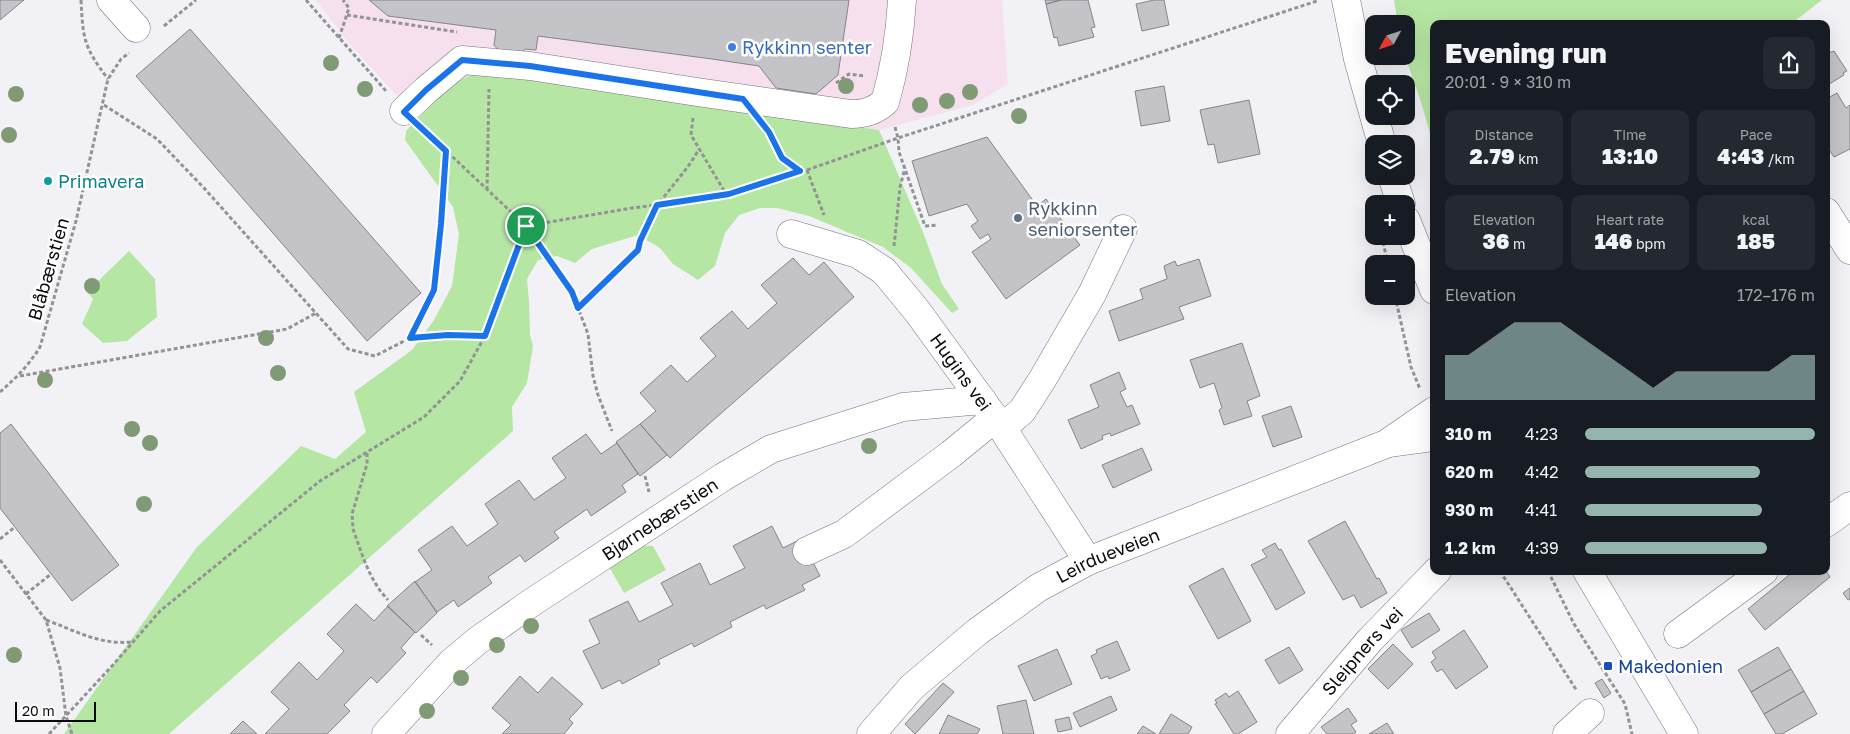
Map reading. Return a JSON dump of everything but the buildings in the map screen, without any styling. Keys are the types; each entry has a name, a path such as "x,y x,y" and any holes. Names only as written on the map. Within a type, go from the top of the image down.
{"street":[{"path":"111,0 144,35"},
{"path":"404,112 426,90 462,60 530,66 743,99 863,114 875,110 885,102 896,59 902,0"},
{"path":"1346,0 1358,59 1379,135"},
{"path":"1830,218 1850,250"},
{"path":"807,551 844,534 951,454 993,416 1022,411 1092,294 1123,229"},
{"name":"Hugins vei","path":"791,234 858,254 884,271 918,311 993,416 1088,561"},
{"path":"1415,242 1430,280"},
{"name":"Bjørnebærstien","path":"386,734 451,663 477,641 531,603 723,477 771,449 903,407 993,416"},
{"name":"Leirdueveien","path":"871,734 912,687 977,632 1038,588 1088,561 1386,444 1430,422"},
{"path":"1830,520 1850,506"},
{"name":"Sleipners vei","path":"1290,734 1370,640 1433,575"},
{"path":"1589,575 1684,734"},
{"path":"1678,634 1759,575"},
{"path":"1567,734 1590,712"}],"path":[{"path":"81,0 82,27 86,46 108,79"},
{"name":"Blåbærstien","path":"0,392 18,376 40,348 76,221 104,104 108,79 121,59 144,35 196,0"},
{"path":"306,0 404,112 526,226 572,292 588,334 593,376 612,431"},
{"path":"339,38 349,8 344,0"},
{"path":"526,226 726,194 807,170 898,138 1317,1"},
{"path":"346,15 460,32"},
{"path":"487,190 488,62"},
{"path":"743,99 769,132 782,158 800,171"},
{"path":"104,104 157,139 204,188 348,349 375,356 410,338 448,335 485,336"},
{"path":"690,135 726,194"},
{"path":"898,138 899,152 925,226 938,225"},
{"path":"578,308 638,250 640,241 657,205 693,160 699,149"},
{"path":"410,338 434,290 446,151"},
{"path":"894,246 900,187 905,168"},
{"path":"807,170 825,217 829,245"},
{"path":"49,734 160,611 312,487 424,417 460,381 485,336 526,226"},
{"path":"1397,305 1411,367 1430,413"},
{"path":"18,376 286,329 316,314"},
{"path":"367,452 367,464 352,514 353,529 370,576 377,589 388,600"},
{"path":"0,539 15,527"},
{"path":"0,560 46,620 60,668 66,716 72,734"},
{"path":"26,594 51,574"},
{"path":"1503,575 1590,712"},
{"path":"1550,575 1574,624 1625,704 1632,734"},
{"path":"46,620 80,634 99,639 117,643 133,642"}],"shaded area":[{"path":"316,0 1002,0 1008,84 973,105 879,130 736,108 450,86 418,119 349,43"}],"green space":[{"path":"1394,0 1822,0 1796,20 1430,20 1430,133 1415,85 1415,75 1412,75 1408,65 1415,65 1415,15 1396,15"},
{"path":"480,70 879,130 923,232 942,284 959,309 952,313 911,268 883,247 809,216 777,208 760,208 739,215 725,233 715,266 698,280 673,264 660,248 638,235 592,249 575,263 557,256 538,260 527,279 530,335 533,346 527,383 512,407 513,431 169,734 64,734 197,547 301,446 335,459 366,432 354,392 412,350 434,320 452,286 459,234 453,207 405,140 406,131 450,86"},
{"path":"129,251 155,279 157,317 127,341 103,343 82,324 93,299 87,292"},
{"path":"634,545 653,546 666,570 624,593 607,563"}],"place":[{"name":"Rykkinn senter","path":"732,47"},
{"name":"Primavera","path":"48,181"},
{"name":"Rykkinn seniorsenter","path":"1018,218"},
{"name":"Makedonien","path":"1608,666"}],"route":[{"path":"462,60 530,66 743,99 769,132 782,158 800,171 729,194 657,205 640,241 638,250 578,308 572,292 526,226 485,336 448,335 410,338 434,290 446,151 404,112 426,90 462,60"}]}
